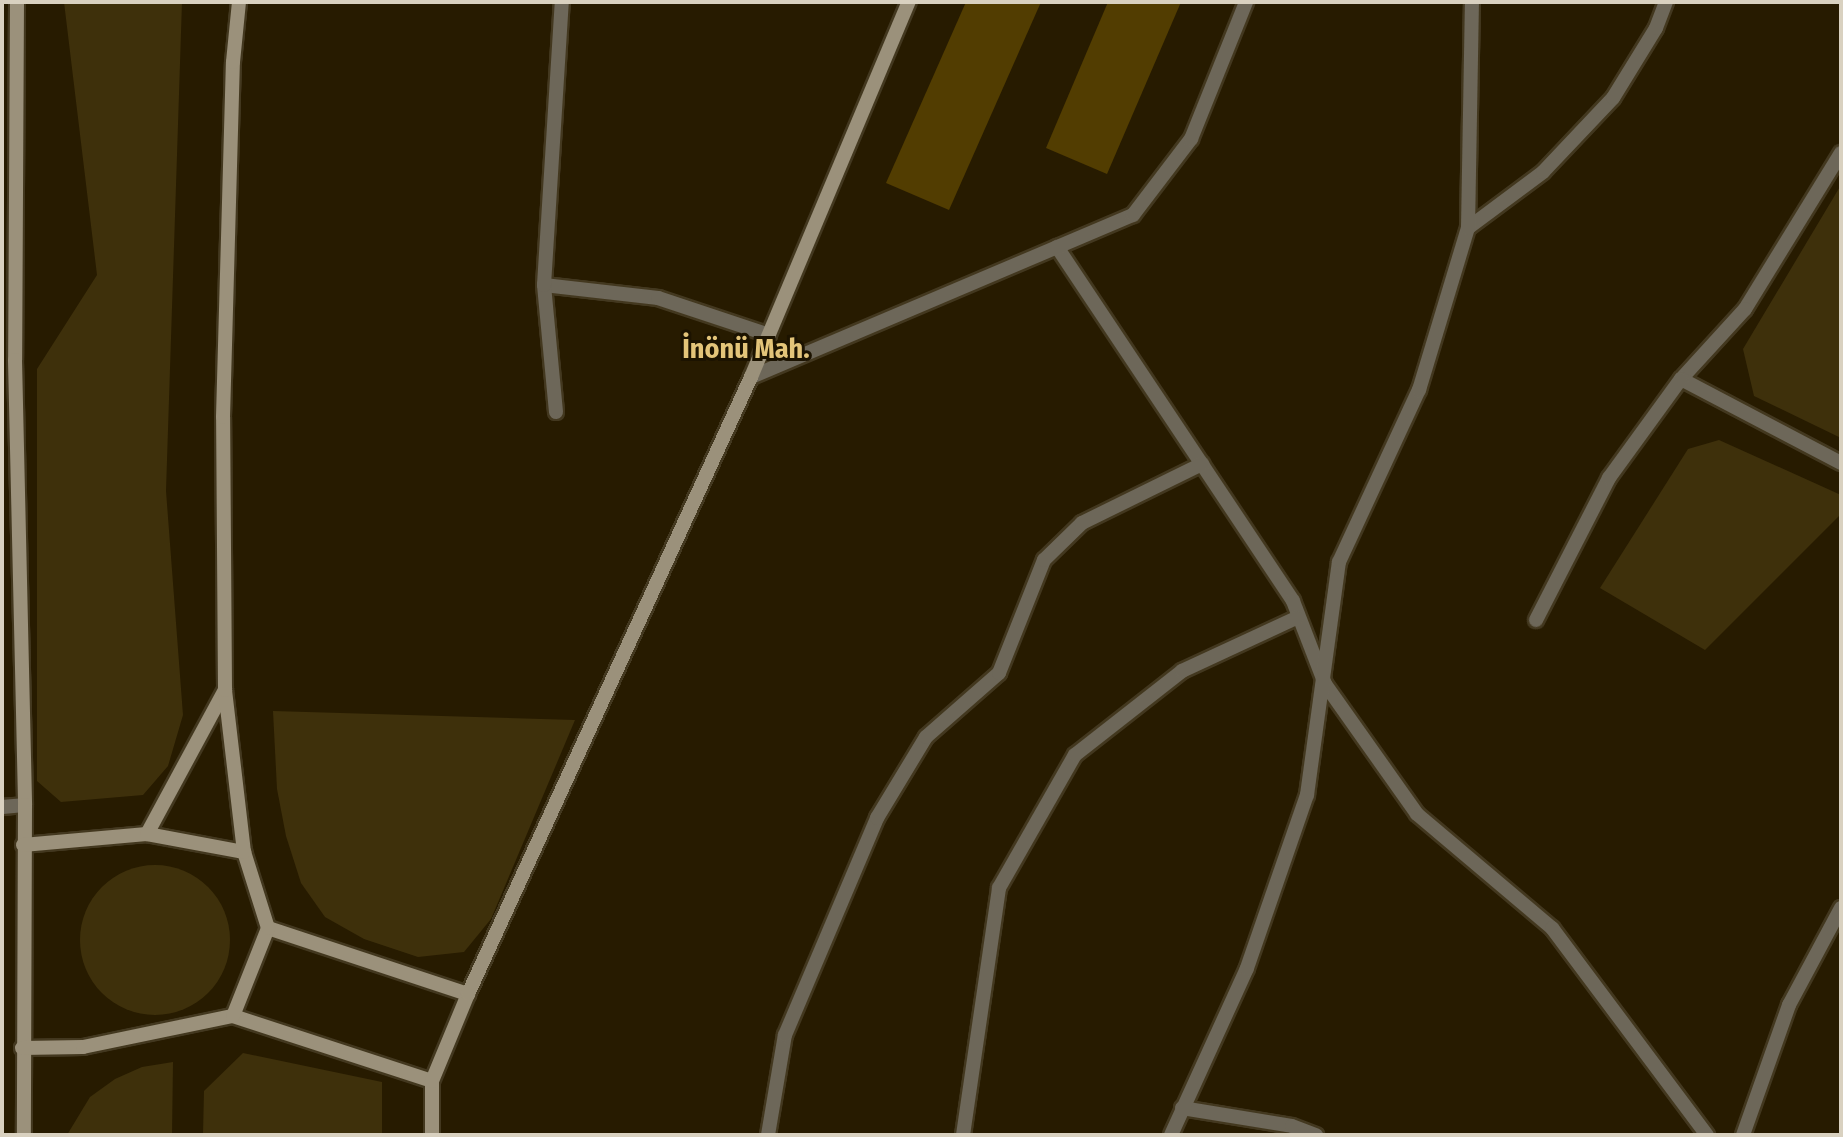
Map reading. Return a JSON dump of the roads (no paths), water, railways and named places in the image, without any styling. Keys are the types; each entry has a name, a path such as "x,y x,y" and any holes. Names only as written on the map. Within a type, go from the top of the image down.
{"street":[{"path":"17,2 8,359 25,805 22,1048 24,1135"},
{"path":"233,1016 268,928 244,852 225,691 223,417 233,62 239,2"},
{"path":"556,412 544,285 562,2"},
{"path":"432,1135 432,1082 468,994 751,377 909,2"},
{"path":"751,377 1133,215 1191,139 1246,2"},
{"path":"1171,1135 1247,968 1307,795 1325,684 1339,562 1419,390 1468,228 1472,2"},
{"path":"1468,228 1544,172 1613,98 1656,28 1666,2"},
{"path":"1536,620 1609,478 1681,379 1745,309 1841,153"},
{"path":"1057,247 1293,601 1296,618 1325,684 1417,814 1552,928 1707,1135"},
{"path":"544,285 658,298 769,335"},
{"path":"1681,379 1841,463"},
{"path":"768,1135 785,1035 877,818 926,737 999,673 1044,560 1082,523 1202,464"},
{"path":"963,1135 999,888 1075,755 1182,671 1296,618"},
{"path":"147,834 225,691"},
{"path":"2,807 25,805"},
{"path":"23,845 147,834 244,852"},
{"path":"1743,1135 1789,1005 1841,908"},
{"path":"268,928 468,994"},
{"path":"22,1048 83,1046 233,1016 432,1082"},
{"path":"1182,1108 1292,1126 1317,1135"}],"district":[{"name":"İnönü Mah.","path":"746,349"}]}
